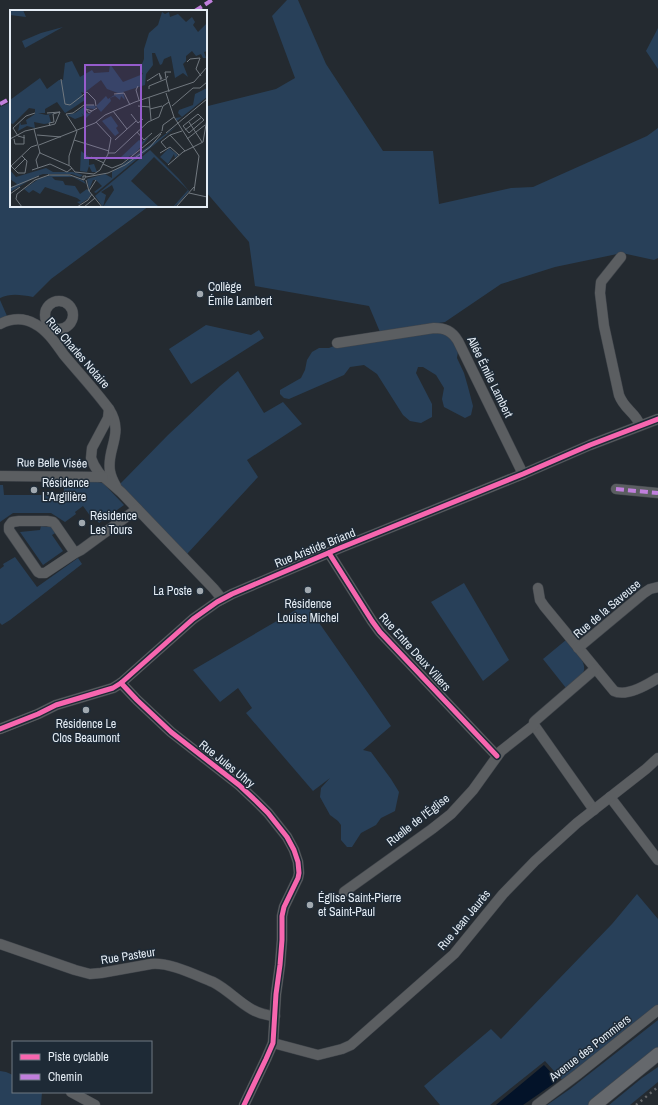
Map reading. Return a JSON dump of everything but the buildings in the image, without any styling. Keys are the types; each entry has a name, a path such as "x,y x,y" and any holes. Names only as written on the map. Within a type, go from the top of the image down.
{"main road":[{"path":"594,1105 658,1054"}],"street":[{"path":"622,256 601,282 600,299 604,326 619,395 624,405 637,417 640,425"},
{"name":"Rue Charles Notaire","path":"0,324 9,320 18,319 44,325 61,350 109,409 114,418 115,434 109,468 113,480 121,492"},
{"name":"Allée Émile Lambert","path":"338,343 434,328 443,329 452,333 458,341 523,474"},
{"name":"Rue Charles Notaire","path":"109,409 108,418 92,448 91,458 94,465 103,477 121,492 222,599"},
{"name":"Rue Aristide Briand","path":"0,729 56,705 108,690 121,682 193,619 222,599 329,552 658,419"},
{"path":"97,438 115,434"},
{"name":"Rue Belle Visée","path":"0,476 103,477"},
{"path":"616,489 658,493"},
{"path":"75,553 55,524 50,521 19,521 12,522 9,526 9,530 38,572 45,573 81,550 137,509"},
{"name":"Rue Entre Deux Villers","path":"329,552 380,632 496,756"},
{"name":"Rue de la Saveuse","path":"658,587 650,589 644,593 578,648 611,689 619,693 629,692 658,678"},
{"path":"538,588 542,603 578,648"},
{"path":"496,756 505,747 534,725 536,720 595,669"},
{"name":"Rue Jules Uhry","path":"121,682 137,700 171,732 234,781 268,813 294,850 298,862 299,873 297,883 282,911 280,965 272,1043 244,1105"},
{"path":"534,725 594,810"},
{"name":"Ruelle de l'Église","path":"344,892 451,814 473,790 496,756"},
{"name":"Rue Jean Jaurès","path":"272,1043 318,1055 342,1049 351,1045 449,958 511,886 545,852 658,758"},
{"path":"610,797 658,860"},
{"name":"Rue Pasteur","path":"0,944 90,974 151,964 167,965 213,982 246,1006 265,1015 275,1016"},
{"name":"Avenue des Pommiers","path":"537,1105 584,1070 658,1010"},
{"path":"73,1093 95,1105"}],"shaded area":[{"path":"287,0 298,0 326,64 383,151 433,151 439,204 511,188 533,187 647,136 658,128 658,258 654,260 622,253 555,267 501,284 445,322 380,332 369,306 255,286 249,242 207,193 207,104 208,106 276,89 295,78 272,16"},
{"path":"658,28 658,69 646,51"},
{"path":"10,102 10,207 148,207 51,279 33,297 12,295 0,298 0,107"},
{"path":"0,300 7,316 0,320"},
{"path":"206,325 251,335 259,330 264,338 191,384 169,349"},
{"path":"448,330 458,351 457,358 464,373 473,406 471,415 465,418 444,407 442,399 444,388 436,375 423,367 418,367 416,373 432,404 432,417 421,423 410,421 403,415 377,374 364,365 350,367 344,375 289,399 284,398 280,394 280,390 301,378 305,370 307,360 312,352 319,348 329,348 346,341"},
{"path":"238,371 264,413 283,402 302,424 247,460 258,477 187,554 120,484 168,435"},
{"path":"66,482 103,483 124,505 99,523 93,515 91,517 83,506 75,512 76,514 65,522 51,513 13,513 0,522 0,485 3,485 4,495 64,495 64,484"},
{"path":"41,526 51,527 57,532 52,535 63,551 43,565 20,532 40,530"},
{"path":"15,557 37,587 78,558 82,564 2,625 0,623 0,569 4,566 3,564"},
{"path":"464,583 509,660 483,681 431,602"},
{"path":"306,604 391,726 363,750 371,752 399,792 395,811 381,818 376,825 361,833 352,847 347,847 341,840 341,825 330,815 320,797 321,788 330,778 313,791 246,713 252,708 238,688 220,702 193,670"},
{"path":"566,640 579,655 584,665 584,669 580,677 566,688 543,659"},
{"path":"637,894 658,919 658,1005 563,1081 545,1061 490,1105 440,1105 424,1086 491,1029 501,1039 612,924"},
{"path":"658,1020 658,1047 588,1105 547,1105 570,1089"},
{"path":"544,1065 557,1079 556,1082 523,1105 496,1105"},
{"path":"658,1067 658,1082 630,1105 609,1105 642,1078"},
{"path":"0,1071 12,1075 12,1093 42,1093 41,1105 0,1105"}],"railway":[{"path":"636,1105 658,1087"}],"marked path":[{"path":"197,10 212,0"},
{"path":"0,104 10,99"},
{"path":"616,489 658,493"}],"cycle path":[{"path":"0,729 56,705 113,688 121,683 193,619 217,602 232,594 590,445 658,419"},
{"path":"329,553 380,632 497,756"},
{"path":"121,683 171,732 239,785 268,813 287,837 298,862 298,878 284,907 282,916 282,940 276,994 273,1043 244,1105"}],"place":[{"name":"Collège Émile Lambert","path":"200,294"},
{"name":"Résidence L’Argilière","path":"34,490"},
{"name":"Résidence Les Tours","path":"82,523"},
{"name":"Résidence Louise Michel","path":"308,590"},
{"name":"La Poste","path":"200,591"},
{"name":"Résidence Le Clos Beaumont","path":"86,710"},
{"name":"Église Saint-Pierre et Saint-Paul","path":"310,905"}]}
